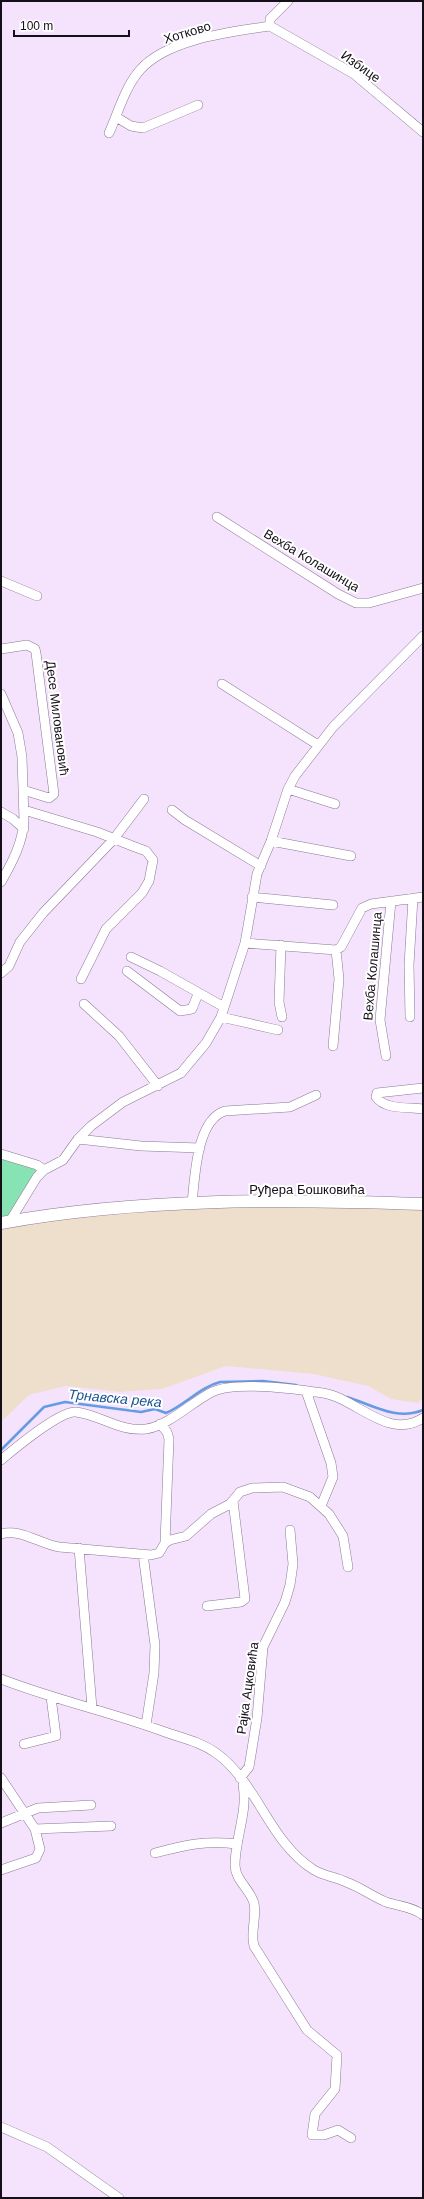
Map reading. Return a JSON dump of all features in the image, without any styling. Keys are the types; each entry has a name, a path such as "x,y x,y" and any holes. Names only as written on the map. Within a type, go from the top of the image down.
{"main road":[{"name":"Руђера Бошковића","path":"5,1222 140,1206 192,1203 423,1204"}],"street":[{"path":"274,29 270,19 288,1"},
{"name":"Хотково","path":"109,133 131,82 140,70 166,50 219,35 274,29"},
{"name":"Избице","path":"274,29 309,47 354,74 423,132"},
{"path":"116,116 131,126 143,128 198,105"},
{"name":"Вехба Колашинца","path":"217,517 338,594 356,603 369,603 423,588"},
{"path":"1,581 38,596"},
{"path":"1,1154 37,1166 44,1170 61,1162 78,1139 115,1108 158,1086 181,1072 194,1059 206,1043 221,1017 245,943 252,897 260,866 271,841 288,789 295,776 318,745 371,688 423,636"},
{"name":"Десе Миловановић","path":"1,649 27,645 35,649 36,653 54,794 49,798 23,790"},
{"path":"222,684 318,745"},
{"path":"1,694 18,733 22,757 24,810 24,829 12,864 1,882"},
{"path":"288,789 335,804"},
{"path":"1,973 9,966 20,942 43,913 113,840 144,800"},
{"path":"24,810 97,832 113,840 146,851 153,860 149,881 142,893 106,929 81,979"},
{"path":"172,810 185,820 260,866"},
{"path":"1,812 13,819 24,829"},
{"path":"271,841 351,856"},
{"path":"252,897 333,905"},
{"name":"Вехба Колашинца","path":"336,950 341,947 362,908 371,904 423,897"},
{"path":"410,1017 409,965 414,898"},
{"name":"Вехба Колашинца","path":"386,1056 380,1020 391,901"},
{"path":"245,943 336,950 339,979 333,1046"},
{"path":"281,945 279,1002 282,1017"},
{"path":"131,957 160,971 198,994 224,1007"},
{"path":"126,971 180,1011 192,1009 198,994"},
{"path":"84,1004 119,1036 158,1086"},
{"path":"221,1017 278,1030"},
{"path":"423,1088 384,1090 378,1093 376,1097 379,1102 391,1106 423,1109"},
{"path":"192,1203 200,1148 207,1128 221,1112 290,1107 316,1095"},
{"path":"78,1139 141,1146 200,1148"},
{"name":"Руђера Бошковића","path":"5,1222 37,1177 44,1170"},
{"path":"1,1460 44,1427 69,1413 79,1412 118,1426 146,1429 160,1424 204,1396 220,1389 261,1387 329,1394 353,1405 369,1415 391,1423 409,1424 423,1418"},
{"path":"306,1391 331,1463 332,1477 320,1506"},
{"path":"1,1534 15,1532 49,1545 143,1554 155,1554 161,1551 165,1543 169,1439 160,1424"},
{"path":"165,1543 186,1536 211,1514 233,1501 240,1492 252,1488 283,1487 298,1492 320,1506 333,1519 343,1536 348,1567"},
{"path":"207,1606 241,1602 245,1599 233,1501"},
{"name":"Рајка Ацковића","path":"241,1780 249,1767 257,1718 263,1647 285,1602 290,1585 292,1564 290,1530"},
{"path":"79,1548 92,1708"},
{"path":"143,1554 155,1645 154,1673 146,1724"},
{"path":"1,1679 51,1697 146,1724 208,1748 225,1760 289,1848 306,1864 320,1873 344,1881 387,1902 409,1908 423,1915"},
{"path":"24,1744 56,1736 51,1697"},
{"path":"1,1778 35,1829 40,1844 37,1857 1,1870"},
{"path":"241,1780 246,1803 237,1844 236,1871 254,1903 254,1946 307,2030 337,2055 335,2090 315,2114 312,2135 324,2135 338,2130 352,2138"},
{"path":"1,1823 38,1808 91,1805"},
{"path":"35,1829 110,1826"},
{"path":"155,1853 193,1843 215,1841 237,1844"},
{"path":"1,2127 15,2131 47,2147 119,2198"}],"shaded area":[{"path":"423,1204 423,1398 418,1403 391,1399 368,1386 314,1374 226,1366 162,1389 120,1392 66,1386 29,1395 1,1422 1,1223 119,1208"}],"green space":[{"path":"1,1154 44,1170 10,1221 1,1223"}],"waterway":[{"name":"Трнавска река","path":"1,1450 44,1407 65,1402 141,1412 155,1409 166,1413 173,1410 199,1392 213,1384 220,1382 263,1381 296,1385"},
{"name":"Трнавска река","path":"347,1397 375,1408 394,1413 413,1413 423,1410"}]}
